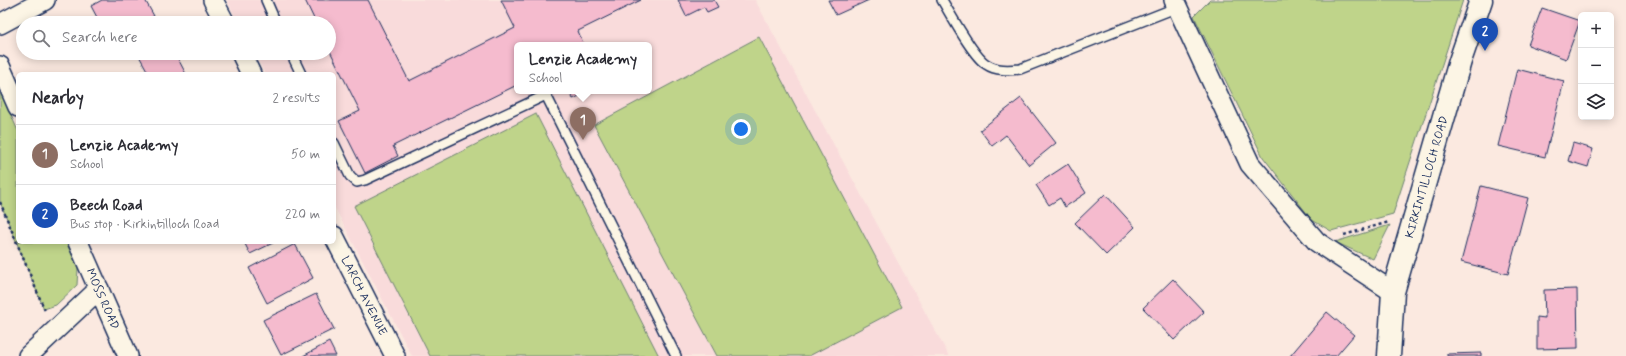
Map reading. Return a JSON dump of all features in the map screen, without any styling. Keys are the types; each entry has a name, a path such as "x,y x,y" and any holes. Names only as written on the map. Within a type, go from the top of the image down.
{"main road":[{"name":"KIRKINTILLOCH ROAD","path":"1389,356 1393,292 1414,215 1460,61 1481,0"}],"street":[{"path":"0,24 45,0"},
{"path":"214,0 222,16"},
{"path":"1176,4 1250,164 1316,242 1393,292"},
{"path":"244,60 250,72"},
{"path":"0,66 16,102"},
{"name":"LARCH AVENUE","path":"336,240 395,356"},
{"name":"MOSS ROAD","path":"79,244 128,356"},
{"path":"28,356 99,289"}],"lane":[{"path":"266,0 273,16"},
{"path":"942,0 976,54 986,64 1006,70 1020,69 1176,4"},
{"path":"294,60 300,72"},
{"path":"336,147 350,176 357,182 365,180 546,95 676,356"}],"path":[{"path":"0,202 16,241"},
{"path":"1316,242 1414,215"},
{"path":"17,244 54,332"}],"shaded area":[{"path":"227,0 755,0 949,356 412,356 336,210 336,72 264,72 258,60 336,60 336,16 235,16"}],"green space":[{"path":"1210,0 1463,0 1393,214 1331,231 1312,220 1263,157 1194,16"},
{"path":"759,37 902,307 809,356 717,356 594,125"},
{"path":"0,90 16,126 16,241 0,202"},
{"path":"536,114 659,356 430,356 354,206"},
{"path":"1390,225 1373,259 1335,242"},
{"path":"17,244 67,244 78,268 77,285 56,305 44,309"}],"building":[{"path":"102,0 145,0 154,16 96,16 91,6"},
{"path":"305,0 368,0 409,81 515,28 501,0 641,0 578,31 583,42 514,42 514,86 393,146 398,156 365,173 339,121 360,111 334,60 336,60 336,16 313,16"},
{"path":"678,0 714,0 718,7 707,12 704,7 686,16"},
{"path":"828,0 869,0 836,15"},
{"path":"1542,8 1578,20 1578,26 1566,59 1528,45"},
{"path":"141,60 179,60 185,72 148,72"},
{"path":"1517,69 1564,81 1545,157 1498,146"},
{"path":"570,94 584,94 573,99"},
{"path":"1021,98 1056,143 1029,165 1006,135 992,146 980,130"},
{"path":"1573,143 1593,149 1588,167 1568,161"},
{"path":"1068,164 1086,193 1065,207 1060,198 1049,205 1036,185"},
{"path":"1481,186 1528,198 1508,274 1461,262"},
{"path":"1105,194 1135,227 1106,255 1075,223"},
{"path":"245,244 271,244 250,254"},
{"path":"295,244 313,278 267,303 249,268"},
{"path":"1173,279 1204,312 1174,340 1143,308"},
{"path":"1577,289 1578,348 1537,349 1537,317 1545,318 1544,290"},
{"path":"316,294 334,329 281,355 263,320"},
{"path":"1327,312 1354,335 1336,356 1290,356"},
{"path":"329,342 336,356 303,356"},
{"path":"1481,353 1481,356 1447,356 1447,354"}],"place":[{"name":"Beech Road","path":"1485,51"},
{"name":"Lenzie Academy","path":"583,140"}]}
